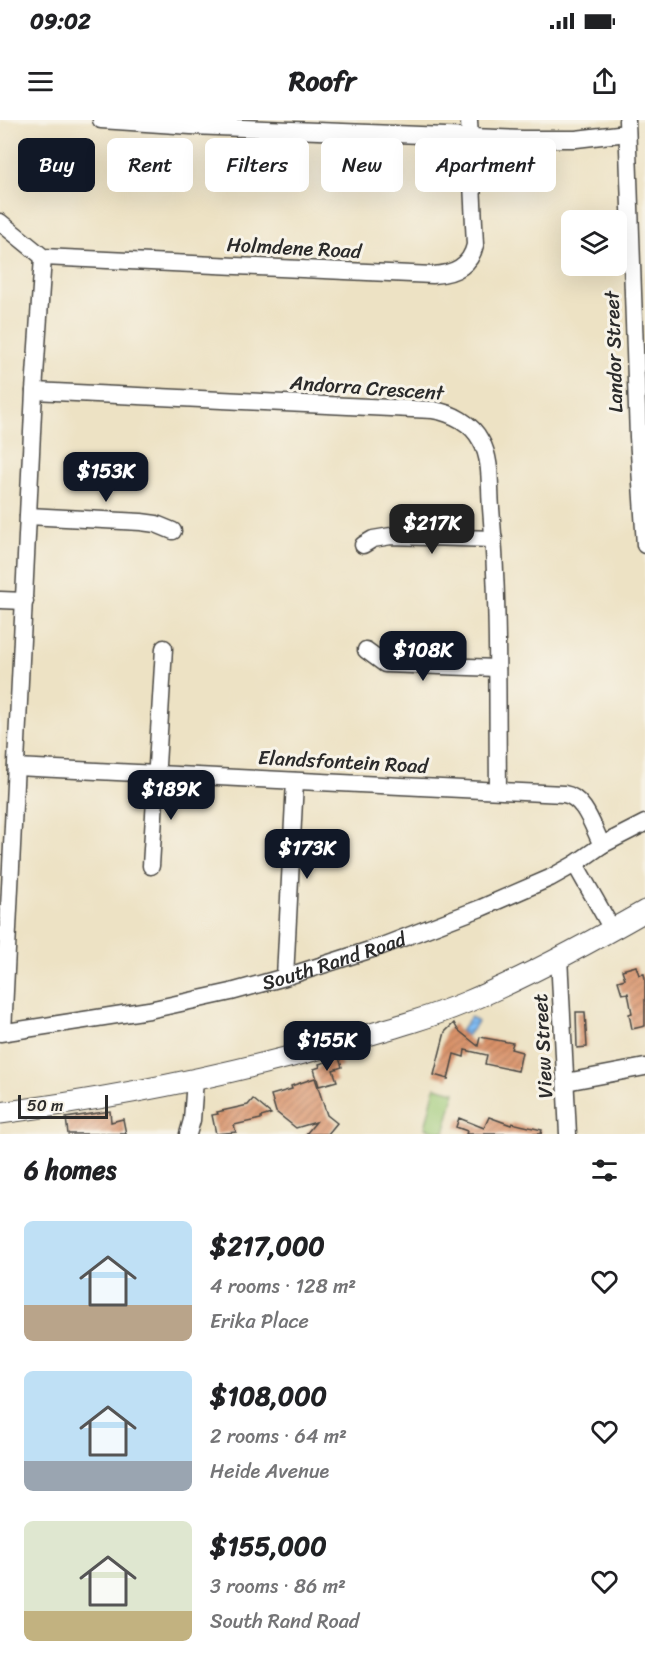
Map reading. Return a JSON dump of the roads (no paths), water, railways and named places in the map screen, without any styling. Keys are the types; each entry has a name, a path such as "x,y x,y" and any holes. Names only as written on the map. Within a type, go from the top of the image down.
{"main road":[{"path":"0,1113 95,1100 195,1080 280,1060 417,1020 468,1002 645,911"}],"street":[{"path":"101,120 469,128 576,139 627,127"},
{"name":"Landor Street","path":"627,127 639,320 645,545"},
{"name":"Holmdene Road","path":"43,257 421,275 449,274 466,264 473,254 475,245 469,128"},
{"path":"0,222 43,257 34,391 2,1032"},
{"name":"Andorra Crescent","path":"34,391 444,412 461,420 472,429 482,441 485,450 494,539 498,790"},
{"path":"28,516 141,522 156,524 173,531"},
{"path":"363,545 373,539 392,536 494,539"},
{"path":"0,600 25,602"},
{"path":"151,866 164,648"},
{"path":"366,650 385,664 497,668"},
{"name":"Elandsfontein Road","path":"16,767 557,793 575,797 581,803 602,845"},
{"path":"285,978 295,781"},
{"name":"South Rand Road","path":"2,1032 149,1010 285,978 382,946 526,890 575,864 602,845 645,823"},
{"path":"575,864 612,929"},
{"name":"View Street","path":"559,957 568,1134"},
{"path":"566,1082 645,1067"},
{"path":"188,1134 192,1120 195,1080"}],"water":[{"path":"471,1017 478,1022 467,1036 460,1031"}]}
